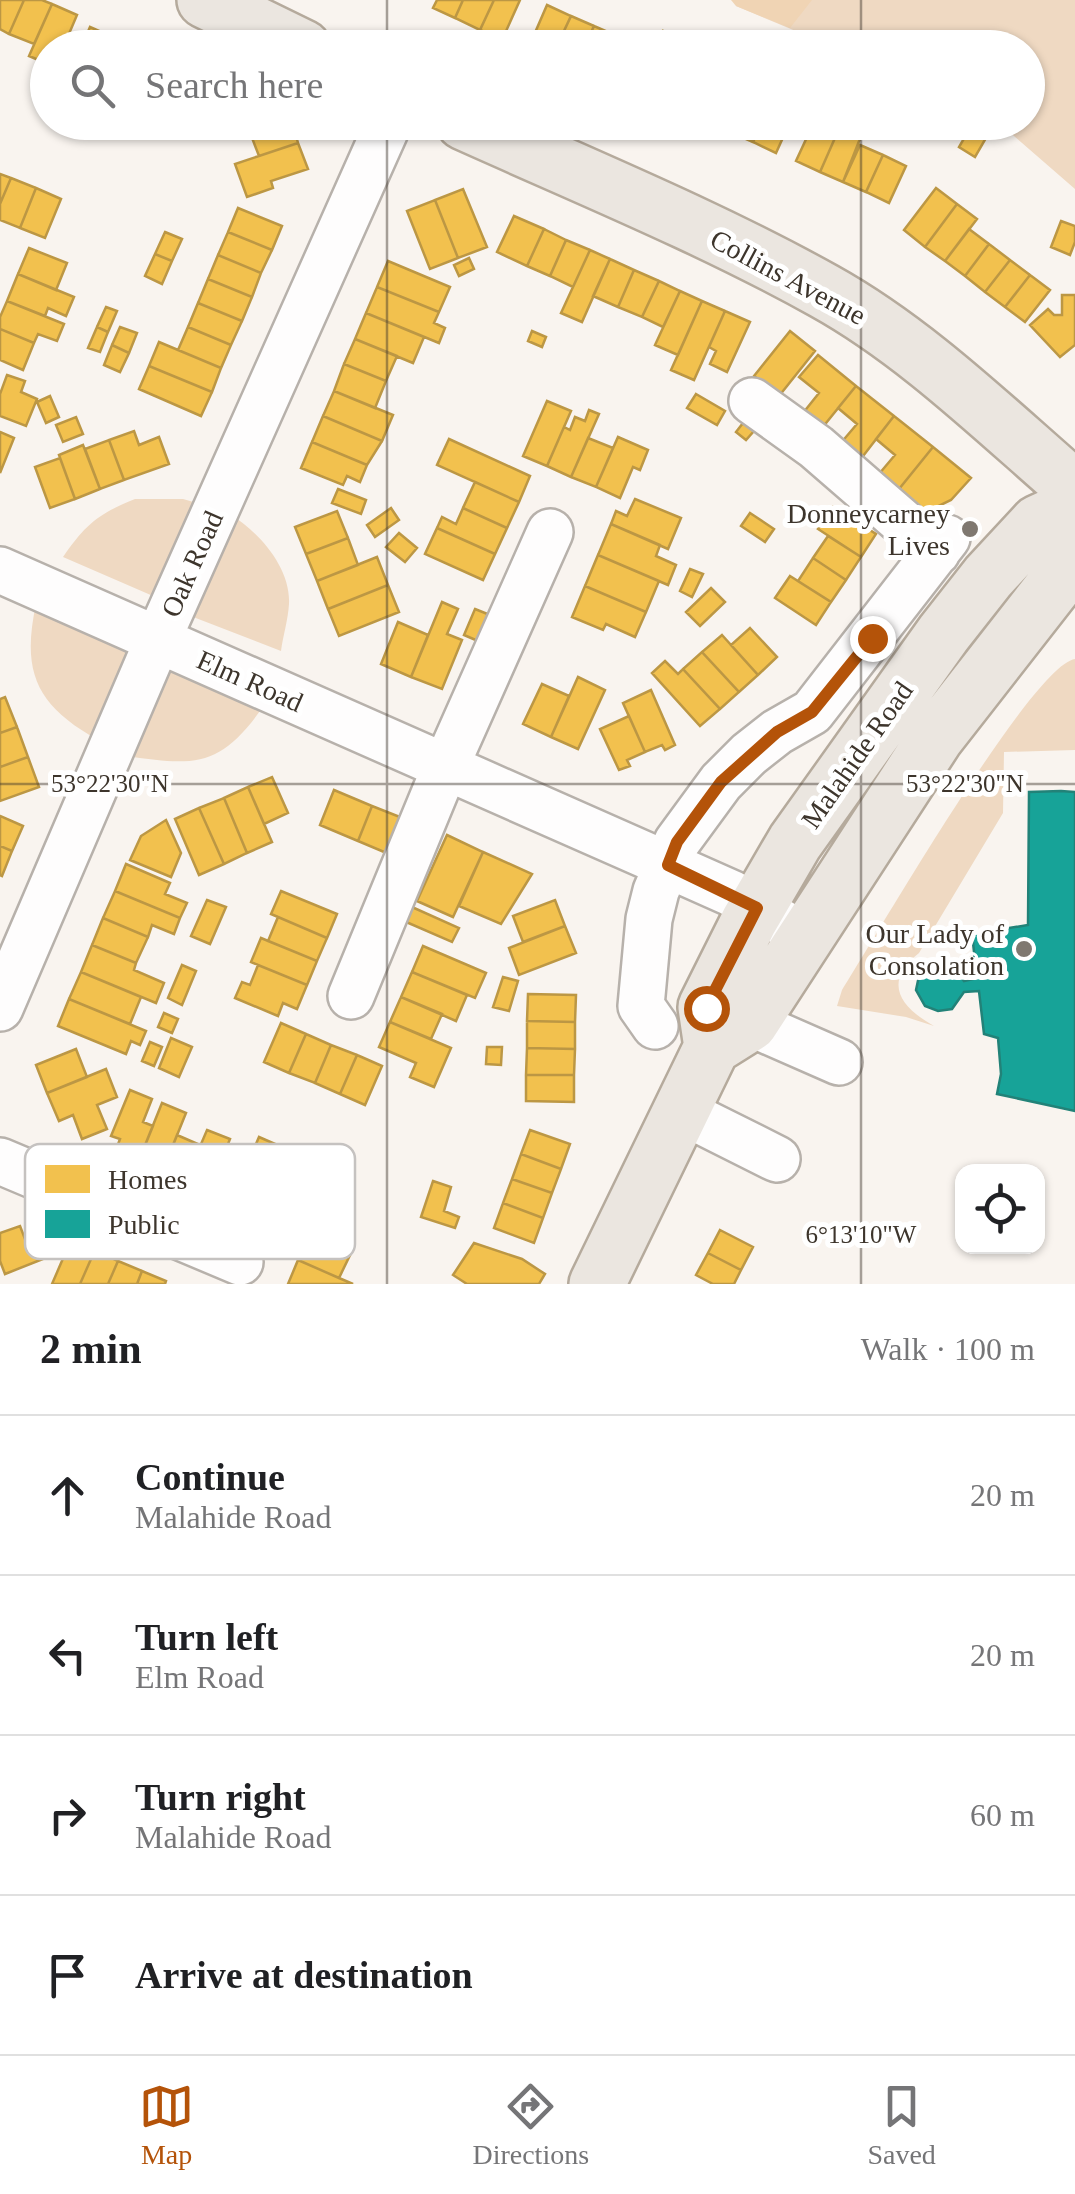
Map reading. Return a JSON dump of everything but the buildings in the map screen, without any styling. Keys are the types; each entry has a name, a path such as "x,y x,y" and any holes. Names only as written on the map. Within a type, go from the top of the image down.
{"main road":[{"path":"204,0 266,30"},
{"name":"Collins Avenue","path":"505,140 632,196 825,291 881,328 958,388 1075,490"},
{"name":"Malahide Road","path":"731,1035 706,1008 795,842 988,577 1038,523 1075,506"},
{"name":"Malahide Road","path":"596,1284 679,1110 804,936 936,737 1068,575"}],"street":[{"name":"Oak Road","path":"0,1008 381,140"},
{"name":"Malahide Road","path":"654,1026 640,1006 644,964 656,891 677,842 721,782 777,732 812,712 942,545 816,446 752,402"},
{"path":"351,996 445,768 550,532"},
{"name":"Elm Road","path":"0,570 668,865 757,908 804,936"},
{"path":"731,1035 840,1062"},
{"path":"679,1110 777,1159"},
{"path":"0,1161 25,1172"},
{"path":"233,1259 240,1262"}],"shaded area":[{"path":"731,0 812,0 790,28 736,6"},
{"path":"738,0 1075,0 1075,189 1019,140 1045,140 1045,30 793,30 736,6"},
{"path":"135,499 183,499 197,503 153,596 63,557 94,521"},
{"path":"231,515 262,541 285,577 289,604 281,651 188,615"},
{"path":"36,604 135,646 98,740 60,714 39,685 31,650"},
{"path":"1075,659 1075,750 1004,752 1003,813 919,953 901,974 900,993 905,1002 934,1026 906,1017 837,1006 842,990 918,865 991,753 1054,673"},
{"path":"170,665 265,704 235,740 206,757 172,761 127,756"}],"place":[{"name":"Donneycarney Lives","path":"970,529"},
{"name":"Our Lady of Consolation","path":"1024,949"}],"route":[{"path":"706,1008 757,908 668,865 677,842 721,782 777,732 812,712 872,638"}]}
